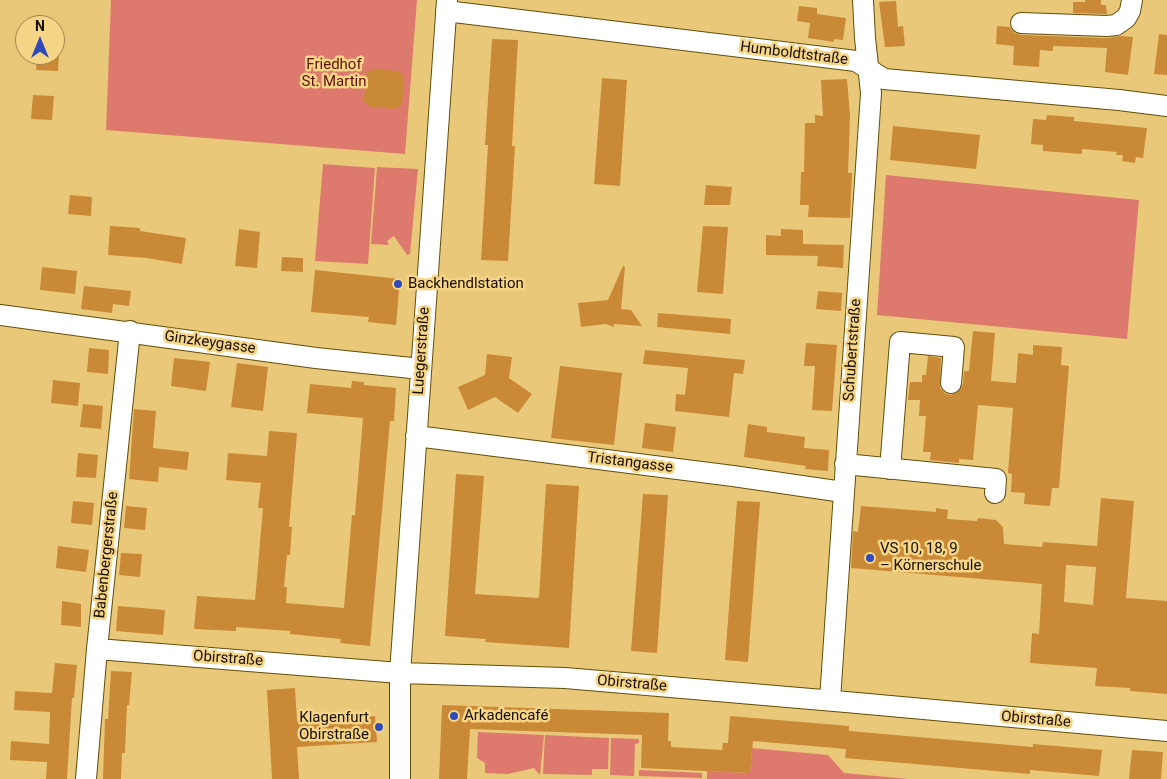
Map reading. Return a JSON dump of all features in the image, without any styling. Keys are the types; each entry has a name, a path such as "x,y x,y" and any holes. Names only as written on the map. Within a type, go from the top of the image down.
{"street":[{"name":"Schubertstraße","path":"830,700 871,93 863,0"},
{"path":"1021,23 1116,25 1126,18 1132,0"},
{"name":"Humboldtstraße","path":"447,6 856,61 884,79 1167,106"},
{"name":"Luegerstraße","path":"400,779 400,673 447,6"},
{"name":"Ginzkeygasse","path":"0,314 316,358 421,369"},
{"name":"Babenbergerstraße","path":"86,779 97,649 130,332"},
{"path":"890,469 900,342 954,347 952,383"},
{"name":"Tristangasse","path":"416,436 843,492"},
{"path":"845,464 996,478 995,493"},
{"name":"Obirstraße","path":"97,649 400,673 565,678 1167,731"}],"green space":[{"name":"Friedhof St. Martin","path":"111,0 417,0 405,154 106,130"},
{"path":"323,164 375,168 368,264 315,261"},
{"path":"377,167 418,169 410,254 407,255 394,236 387,241 389,245 371,244"},
{"path":"886,175 1139,200 1127,339 877,315"},
{"path":"478,732 544,735 540,775 534,768 508,774 485,773 485,763 477,758"},
{"path":"545,735 609,738 608,769 592,769 592,775 543,774"},
{"path":"611,738 639,739 639,743 635,744 634,776 610,775"},
{"path":"752,748 828,755 844,773 909,779 707,779 707,771 750,773"},
{"path":"639,770 702,773 702,778 639,776"}],"building":[{"path":"1085,0 1101,0 1101,5 1106,5 1107,14 1073,13 1073,2 1085,2"},
{"path":"896,1 898,27 903,26 905,46 885,47 879,2"},
{"path":"799,6 817,8 817,14 846,18 843,40 834,39 834,42 808,38 810,23 797,21"},
{"path":"997,26 1010,27 1014,33 1021,35 1133,37 1128,75 1105,72 1107,48 1053,46 1053,51 1040,50 1039,67 1013,65 1014,46 996,44"},
{"path":"1159,34 1167,35 1167,75 1154,74"},
{"path":"492,39 518,40 512,146 515,146 508,261 481,260 488,145 485,145"},
{"path":"36,65 58,65 58,71 36,70"},
{"path":"371,69 399,71 404,77 402,105 395,109 370,107 364,101 366,74"},
{"path":"602,78 627,80 620,186 594,184"},
{"path":"847,79 850,116 848,173 852,173 850,218 808,217 809,205 800,205 801,172 804,172 805,123 815,123 815,115 823,116 821,80"},
{"path":"33,95 54,96 52,120 31,119"},
{"path":"1047,115 1074,117 1074,121 1147,128 1143,158 1136,157 1135,163 1122,161 1123,155 1116,155 1117,152 1082,149 1082,154 1043,151 1043,145 1031,144 1033,119 1046,120"},
{"path":"893,126 980,135 976,169 890,160"},
{"path":"706,185 732,187 730,205 704,205"},
{"path":"70,195 92,197 91,216 68,214"},
{"path":"110,226 140,228 140,231 186,238 182,264 147,258 108,255"},
{"path":"703,226 728,227 723,294 697,292"},
{"path":"239,229 260,232 257,268 235,266"},
{"path":"781,229 803,230 803,244 844,245 843,268 817,266 818,256 766,255 766,235 781,236"},
{"path":"282,257 303,258 303,272 281,271"},
{"path":"623,266 625,267 621,309 631,310 642,326 614,324 614,327 606,324 581,327 578,303 608,300"},
{"path":"42,267 77,271 75,294 40,290"},
{"path":"315,270 400,279 396,325 368,322 369,317 311,312"},
{"path":"84,286 131,291 129,306 113,304 112,313 81,309"},
{"path":"818,291 842,293 841,311 816,309"},
{"path":"658,313 731,319 730,334 657,327"},
{"path":"973,331 995,333 991,381 1016,383 1018,353 1033,355 1033,345 1062,347 1061,365 1069,366 1059,488 1052,488 1050,506 1024,504 1025,493 1011,492 1012,474 1008,473 1013,408 978,405 973,460 959,459 959,463 930,460 931,452 923,452 926,416 919,416 920,400 908,400 910,382 922,382 922,375 926,375 928,356 941,358 940,388 950,395 960,390 963,384 964,371 969,371"},
{"path":"806,343 837,345 832,411 812,410 815,366 804,366"},
{"path":"89,348 109,350 108,374 87,372"},
{"path":"645,350 745,360 743,374 734,373 729,417 675,411 676,394 685,395 688,368 643,364"},
{"path":"487,354 512,357 509,378 532,394 518,413 495,397 468,410 458,387 485,375"},
{"path":"174,358 210,362 206,391 171,386"},
{"path":"237,363 268,367 263,411 231,407"},
{"path":"560,366 622,373 614,445 551,438"},
{"path":"53,380 80,383 78,406 51,403"},
{"path":"352,381 364,382 364,385 396,388 394,421 390,421 370,646 340,643 341,639 290,634 290,631 236,627 236,631 194,629 197,596 255,600 263,508 258,508 261,483 226,480 228,453 267,456 269,431 297,433 289,527 292,527 290,555 287,555 284,587 287,587 286,603 344,608 352,515 355,515 363,418 307,413 310,384 351,388"},
{"path":"83,404 103,406 101,429 80,427"},
{"path":"134,409 156,411 153,448 189,452 187,470 159,467 158,482 129,479"},
{"path":"645,423 676,427 673,452 642,448"},
{"path":"748,424 767,427 767,432 805,437 804,448 829,450 828,471 805,469 806,466 744,457"},
{"path":"78,453 98,455 96,478 76,477"},
{"path":"456,474 484,476 475,594 539,598 546,484 579,486 569,648 485,642 486,639 445,636"},
{"path":"643,494 668,495 657,653 631,651"},
{"path":"1101,498 1134,501 1126,598 1167,601 1167,694 1130,691 1130,688 1095,686 1097,668 1030,663 1032,633 1039,634 1042,584 851,568 853,531 858,532 861,506 936,512 936,508 948,510 947,519 977,521 978,518 996,520 1003,527 1004,544 1042,547 1043,542 1097,546","holes":["1066,565 1096,567 1093,605 1064,602"]},
{"path":"73,501 94,503 92,525 71,523"},
{"path":"737,501 760,502 748,662 725,660"},
{"path":"126,506 147,508 145,530 124,528"},
{"path":"58,546 89,550 86,572 56,568"},
{"path":"121,553 142,554 140,577 119,575"},
{"path":"62,601 81,604 81,627 61,625"},
{"path":"118,606 165,610 163,635 116,631"},
{"path":"55,663 77,665 74,698 72,698 67,779 46,779 47,762 10,760 11,741 49,744 50,712 14,710 15,691 52,693"},
{"path":"111,671 132,672 129,705 127,705 125,753 122,753 121,779 103,779 105,719 108,719"},
{"path":"295,688 297,721 375,716 377,742 297,747 299,779 272,779 267,690"},
{"path":"442,705 669,713 668,741 671,741 671,747 722,750 723,743 728,743 730,716 849,726 849,731 1033,747 1033,744 1102,750 1099,776 1030,770 1030,774 845,758 846,749 753,741 750,773 641,768 642,735 470,729 467,779 439,779"},
{"path":"1132,750 1163,752 1161,779 1129,779"}],"place":[{"name":"Backhendlstation","path":"398,284"},
{"name":"VS 10, 18, 9 – Körnerschule","path":"870,558"},
{"name":"Arkadencafé","path":"454,716"},
{"name":"Klagenfurt Obirstraße","path":"379,727"}]}
